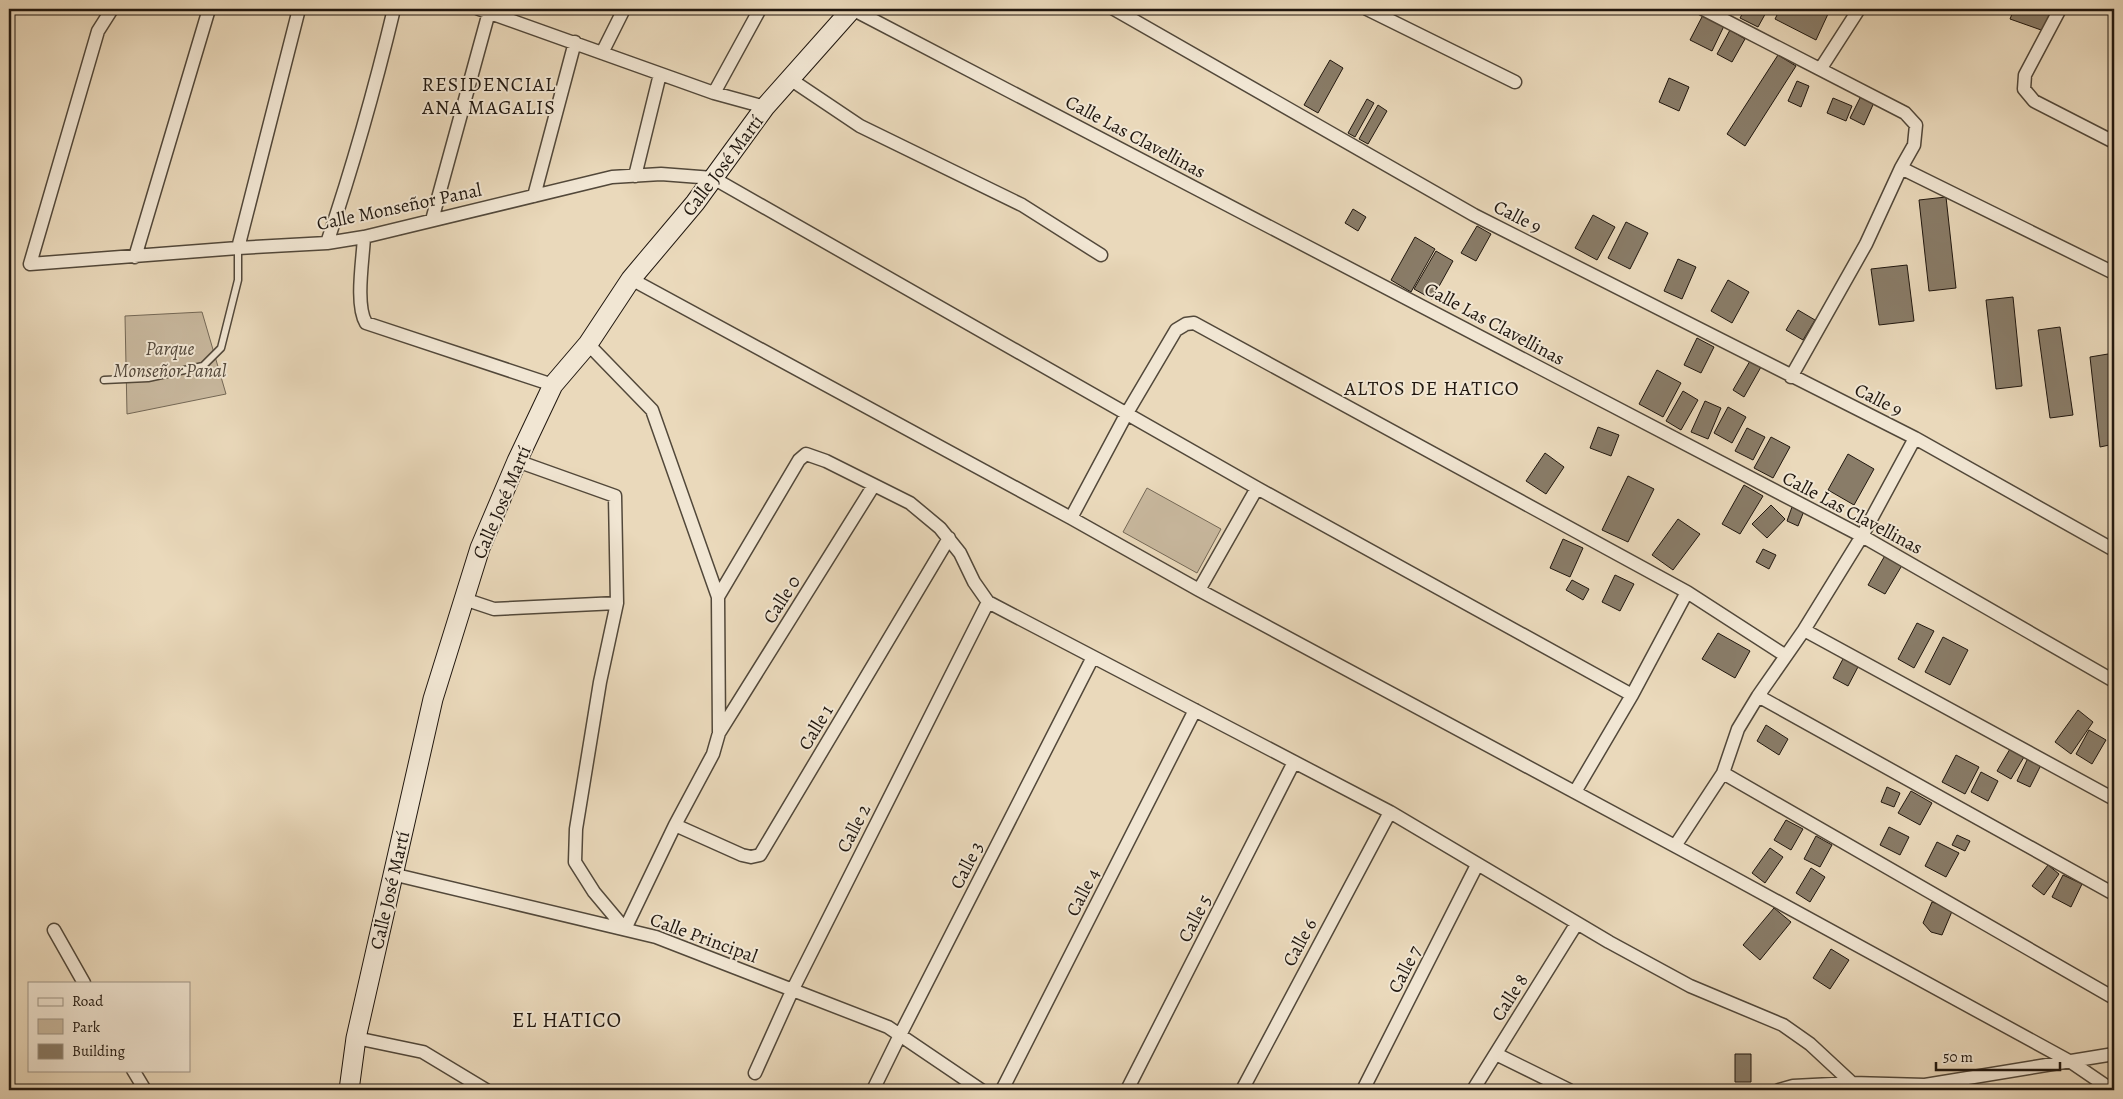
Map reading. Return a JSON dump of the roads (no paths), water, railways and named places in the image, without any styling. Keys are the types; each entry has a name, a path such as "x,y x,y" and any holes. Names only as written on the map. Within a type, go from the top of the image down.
{"main road":[{"name":"Calle José Martí","path":"349,1090 356,1038 433,699 480,548 517,461 554,385 588,344 632,280 695,203 766,107 852,9"}],"street":[{"name":"Calle Monseñor Panal","path":"112,9 98,31 30,264 327,243 364,237 612,177 661,174 713,178"},
{"path":"136,257 209,9"},
{"path":"238,248 299,9"},
{"path":"327,243 349,177 380,68 394,9"},
{"path":"602,53 624,9"},
{"path":"714,93 760,9"},
{"name":"Calle Las Clavellinas","path":"852,9 1862,536 2114,681"},
{"name":"Calle 9","path":"1114,9 1474,215 1791,377 1915,438 2114,550"},
{"path":"1367,9 1515,82"},
{"path":"1703,9 1821,68 1905,113 1916,126 1914,145 1901,168 1866,244 1791,377"},
{"path":"1821,68 1857,9"},
{"path":"2060,9 2025,75 2024,89 2034,101 2114,142"},
{"path":"432,220 494,12 714,93 766,107"},
{"path":"534,196 575,42"},
{"path":"635,176 660,74"},
{"path":"790,79 860,126 1022,206 1101,255"},
{"path":"1901,168 2114,273"},
{"path":"713,178 1257,488 1632,695"},
{"path":"364,237 361,295 362,317 366,323 554,385"},
{"path":"632,280 2071,1062 2112,1090"},
{"path":"1071,518 1127,413 1176,330 1186,324 1194,324 1687,592 1786,656"},
{"path":"517,461 615,496 617,603 600,682 576,829 575,862 594,892 625,929 675,825 713,754 719,733 718,597 652,410 588,344"},
{"path":"1675,846 1723,773 1738,730 1758,696 1804,630 1862,536 1915,438"},
{"path":"718,597 799,460 806,454 826,461 910,503 940,528 960,552 974,582 988,602 1390,812 1477,865 1690,986 1782,1025 1810,1044 1852,1083"},
{"name":"Calle 0","path":"719,733 874,486"},
{"path":"1200,590 1257,488"},
{"name":"Calle 1","path":"675,825 742,855 751,857 760,855 949,538"},
{"path":"1575,792 1632,695 1687,592"},
{"path":"464,599 494,609 617,603"},
{"name":"Calle 2","path":"755,1073 792,990 988,602"},
{"path":"1804,630 2114,799"},
{"name":"Calle 3","path":"873,1090 1093,657"},
{"path":"1758,696 2114,894"},
{"name":"Calle 4","path":"1002,1090 1195,710"},
{"name":"Calle 5","path":"1127,1090 1294,762"},
{"path":"1723,773 2114,998"},
{"name":"Calle 6","path":"1242,1090 1390,812"},
{"name":"Calle 7","path":"1363,1090 1477,865"},
{"name":"Calle Principal","path":"392,874 656,937 888,1027 981,1090"},
{"name":"Calle 8","path":"1473,1090 1577,923"},
{"path":"54,930 83,982"},
{"path":"356,1038 423,1052 486,1090"},
{"path":"1496,1054 1569,1090"},
{"path":"1779,1090 1852,1083 1925,1085 2114,1054"},
{"path":"134,1072 145,1090"}],"lane":[{"path":"104,380 148,378 203,366 221,348 238,280 238,248"}],"district":[{"name":"RESIDENCIAL ANA MAGALIS","path":"489,96"},
{"name":"ALTOS DE HATICO","path":"1432,388"},
{"name":"EL HATICO","path":"567,1020"}],"park label":[{"name":"Parque Monseñor Panal","path":"170,359"}]}
